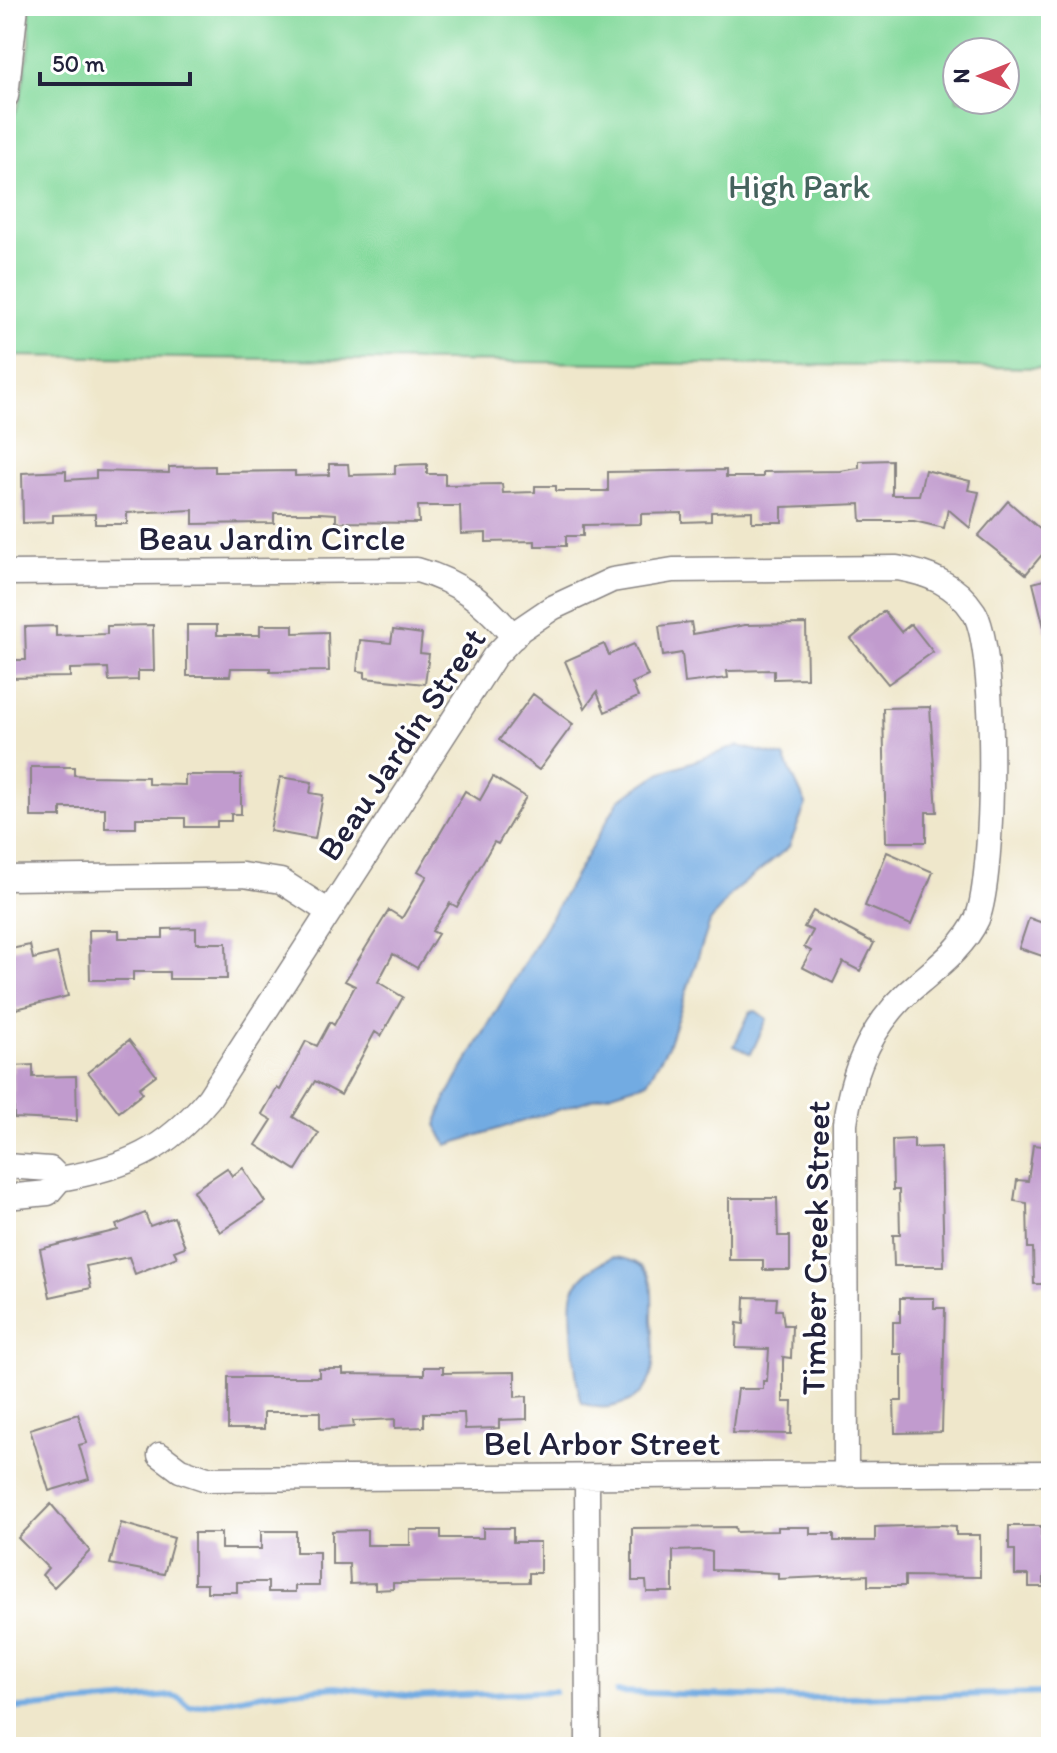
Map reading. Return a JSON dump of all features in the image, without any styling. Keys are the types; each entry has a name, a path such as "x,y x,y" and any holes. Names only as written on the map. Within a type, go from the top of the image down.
{"street":[{"path":"6,96 16,6"},
{"name":"Beau Jardin Street","path":"6,1197 48,1193 60,1179 134,1160 165,1143 190,1121 209,1098 494,657 552,608 584,590 620,578 673,570 897,568 922,572 944,582 961,596"},
{"name":"Beau Jardin Circle","path":"6,573 417,570 445,578 469,590 514,637"},
{"name":"Timber Creek Street","path":"846,1475 845,1123 848,1098 855,1072 878,1024 896,1002 939,966 967,937 984,900 989,865 988,658 984,632 961,596"},
{"path":"6,878 243,875 294,887 329,912"},
{"path":"6,1166 50,1169 60,1179"},
{"name":"Bel Arbor Street","path":"160,1455 180,1470 207,1479 1051,1473"},
{"path":"587,1478 588,1747"}],"green space":[{"name":"High Park","path":"30,6 1051,6 1051,368 6,356 6,137 20,100 30,44"}],"water":[{"path":"738,746 784,757 806,804 789,847 732,893 710,922 668,1046 647,1082 447,1145 436,1125 447,1096 619,800 662,772"},
{"path":"756,1011 767,1019 751,1054 734,1046 750,1012"},
{"path":"613,1257 624,1258 642,1267 651,1281 653,1368 650,1379 636,1397 618,1405 598,1407 582,1403 573,1345 572,1297 574,1289 586,1274"}],"building":[{"path":"892,460 892,495 919,495 925,470 970,481 968,490 979,492 970,528 948,509 944,528 914,521 861,521 860,504 782,507 782,522 752,522 752,511 711,512 711,521 682,522 682,513 641,514 641,524 583,525 583,536 566,536 566,546 535,546 535,541 486,542 486,533 461,534 460,506 418,506 419,523 336,522 336,514 274,513 274,523 193,524 193,510 127,513 127,524 95,524 95,514 53,515 53,522 23,523 22,473 66,471 66,480 96,478 96,471 169,473 169,467 215,466 215,472 295,471 295,476 329,475 329,464 348,464 349,475 395,474 395,465 427,464 427,474 445,474 445,485 502,484 503,493 535,492 535,486 556,486 556,491 608,491 608,472 726,470 726,477 763,477 763,472 840,471 859,468 859,461"},
{"path":"1008,501 1051,539 1051,544 1026,574 978,536"},
{"path":"1051,578 1051,631 1045,631 1033,583"},
{"path":"884,611 901,632 911,624 933,652 888,684 851,639"},
{"path":"691,622 693,634 745,625 806,624 807,678 774,679 774,670 727,671 728,678 685,683 682,653 663,656 659,626"},
{"path":"153,625 154,671 138,671 138,680 109,681 108,668 70,669 70,677 6,678 6,660 26,660 25,627 56,626 56,636 107,634 107,626"},
{"path":"187,625 217,625 217,635 260,635 260,625 293,625 293,633 328,632 329,671 270,672 270,668 231,668 230,676 187,676"},
{"path":"393,630 422,634 420,653 429,654 425,684 365,678 365,672 357,671 360,640 391,643"},
{"path":"604,644 609,655 634,644 648,676 632,683 638,697 605,712 597,692 585,708 565,661"},
{"path":"533,694 573,724 539,770 499,740"},
{"path":"930,707 937,812 926,812 926,842 886,842 883,708"},
{"path":"31,767 74,767 74,775 148,777 148,784 185,785 185,775 241,775 241,814 231,814 231,821 217,821 217,827 185,827 185,818 136,818 136,828 105,828 105,808 61,808 61,817 31,817"},
{"path":"280,777 312,782 310,793 323,795 315,839 270,831"},
{"path":"493,777 526,797 498,844 494,842 457,907 450,903 432,931 438,934 417,968 393,954 378,982 403,997 381,1036 375,1032 341,1095 315,1081 293,1117 319,1133 296,1170 256,1145 272,1120 262,1114 277,1088 280,1090 306,1041 317,1046 330,1022 334,1025 355,986 345,981 389,910 402,918 427,876 418,871 465,791 480,800"},
{"path":"887,852 933,872 911,925 865,906"},
{"path":"813,911 874,943 860,971 843,962 833,983 802,967 811,951 804,947 813,931 804,927"},
{"path":"1029,918 1051,926 1051,959 1019,948"},
{"path":"196,928 196,943 226,943 227,979 169,979 169,972 133,972 133,980 90,980 89,930 119,930 119,938 163,938 163,929"},
{"path":"30,945 33,959 57,953 68,996 16,1009 12,993 6,994 6,950"},
{"path":"129,1040 156,1075 139,1088 143,1093 119,1112 88,1072"},
{"path":"33,1065 33,1077 76,1076 77,1121 14,1118 13,1066"},
{"path":"914,1139 914,1148 941,1147 944,1266 894,1266 893,1235 900,1235 899,1190 893,1190 892,1140"},
{"path":"1033,1145 1051,1147 1051,1284 1034,1284 1033,1248 1028,1248 1027,1203 1014,1201 1017,1180 1028,1181"},
{"path":"227,1168 232,1176 243,1168 265,1202 220,1232 193,1191"},
{"path":"729,1198 777,1198 778,1236 790,1236 790,1270 763,1270 763,1260 729,1260"},
{"path":"145,1213 150,1226 174,1217 185,1247 174,1251 177,1257 135,1274 129,1257 86,1266 91,1288 50,1297 40,1249 118,1230 116,1225"},
{"path":"745,1297 777,1298 776,1310 782,1310 784,1325 792,1325 791,1358 783,1357 783,1402 792,1402 791,1434 732,1433 738,1389 763,1389 763,1381 767,1381 769,1349 736,1348 737,1323 744,1324"},
{"path":"900,1298 934,1298 934,1308 945,1308 942,1432 895,1433 894,1401 902,1401 902,1354 893,1354 893,1322 900,1322"},
{"path":"424,1367 443,1367 443,1373 515,1372 515,1397 527,1396 527,1419 499,1420 499,1428 465,1429 464,1413 424,1413 424,1427 395,1428 395,1419 353,1421 354,1427 320,1429 320,1412 264,1412 264,1429 228,1429 228,1377 319,1377 319,1369 343,1369 343,1374 424,1375"},
{"path":"78,1414 87,1443 79,1445 89,1479 49,1491 30,1429"},
{"path":"51,1504 90,1551 54,1587 42,1575 48,1568 18,1538"},
{"path":"121,1523 174,1538 164,1574 110,1564"},
{"path":"956,1526 956,1535 980,1535 980,1577 905,1576 905,1586 868,1586 868,1575 778,1579 778,1573 712,1570 712,1552 703,1550 673,1551 673,1592 647,1592 646,1581 632,1581 632,1528 735,1527 736,1532 810,1527 810,1534 834,1534 834,1541 875,1541 875,1527"},
{"path":"1009,1526 1041,1526 1041,1536 1051,1536 1051,1575 1044,1575 1044,1587 1029,1587 1029,1575 1015,1575 1015,1550 1009,1550"},
{"path":"483,1528 513,1528 513,1542 540,1542 540,1573 529,1573 529,1582 393,1583 393,1589 375,1590 375,1583 350,1584 349,1564 332,1564 332,1531 367,1530 367,1545 410,1545 410,1530 441,1530 441,1538 483,1538"},
{"path":"261,1531 296,1531 296,1552 319,1552 319,1586 295,1586 295,1592 268,1592 268,1582 237,1582 237,1592 207,1592 207,1584 194,1584 194,1533 221,1533 221,1549 261,1549"}],"waterway":[{"path":"6,1709 171,1696 180,1698 189,1707 268,1693 336,1687 414,1697 555,1691"},
{"path":"617,1692 798,1698 1051,1693"}]}
